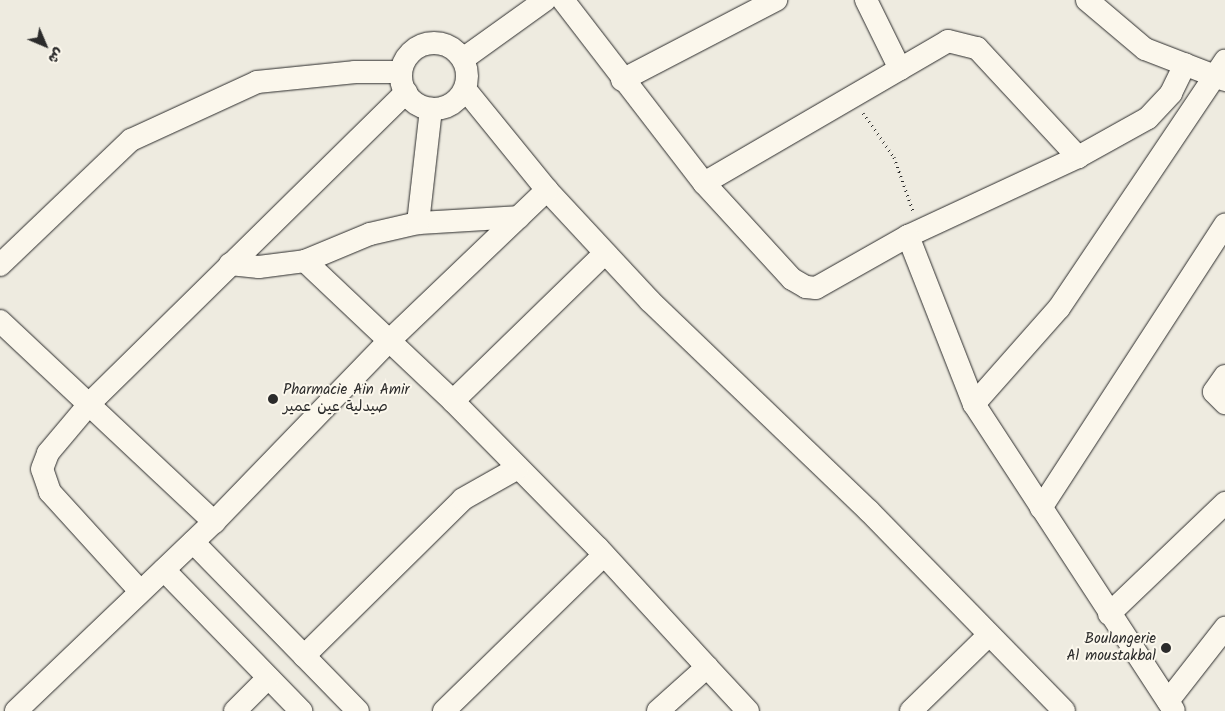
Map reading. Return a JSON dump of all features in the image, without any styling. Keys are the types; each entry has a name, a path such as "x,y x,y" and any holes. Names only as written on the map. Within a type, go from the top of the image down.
{"street":[{"path":"463,59 545,0"},
{"path":"563,0 622,80 704,183 792,279 816,288 914,233 1078,157 1160,108 1185,64"},
{"path":"622,80 776,0"},
{"path":"866,0 900,69"},
{"path":"974,404 1059,308 1223,73 1185,64 1145,49 1087,0"},
{"path":"704,183 948,41 969,43 1078,157"},
{"path":"140,591 45,481 42,469 48,453 91,402 230,264 404,82 410,54 428,43 448,46 463,59 465,89 547,190 605,253 1064,711"},
{"path":"0,265 131,140 257,82 354,72 404,82 431,109"},
{"path":"431,109 451,104 465,89"},
{"path":"418,223 431,109"},
{"path":"16,711 214,522 391,339 547,190"},
{"path":"230,264 259,267 305,262 370,234 418,223 519,217"},
{"path":"1041,508 1225,225"},
{"path":"914,233 974,404 1171,706 1225,628"},
{"path":"452,401 605,253"},
{"path":"305,262 391,339 604,555 748,711"},
{"path":"0,321 48,370 91,402 214,522"},
{"path":"1225,376 1214,392 1225,403"},
{"path":"304,656 463,499 518,468"},
{"path":"1110,614 1225,503"},
{"path":"193,542 358,711"},
{"path":"444,711 604,555"},
{"path":"164,570 301,711"},
{"path":"916,710 989,635"},
{"path":"658,711 707,667"},
{"path":"235,711 268,678"}],"path":[{"path":"851,96 894,157 914,233"}],"place":[{"name":"Pharmacie Ain Amir صيدلية عين عمير","path":"273,399"},
{"name":"Boulangerie Al moustakbal","path":"1166,648"}]}
